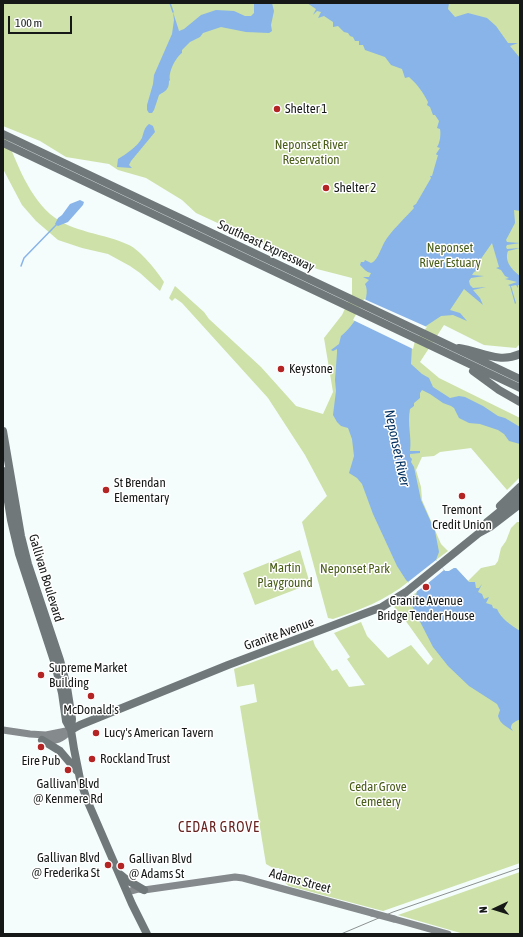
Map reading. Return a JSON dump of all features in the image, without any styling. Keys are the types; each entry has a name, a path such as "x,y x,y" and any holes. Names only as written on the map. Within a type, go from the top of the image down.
{"highway":[{"name":"Southeast Expressway","path":"3,134 185,227 432,345 473,371 520,392"},
{"path":"3,138 185,227"},
{"path":"3,143 185,227"},
{"name":"Southeast Expressway","path":"3,147 185,227 432,345 450,347 520,379"},
{"path":"432,345 520,383"},
{"path":"432,345 520,388"},
{"path":"450,347 471,350 495,358 507,358 520,354"},
{"path":"473,371 520,402"},
{"name":"Gallivan Boulevard","path":"3,431 21,536 64,675 72,719 71,730 78,772 87,800 128,895 147,934"},
{"name":"Gallivan Boulevard","path":"3,471 11,520 19,554 54,664 62,693 66,721 71,730"},
{"path":"484,525 502,504 520,487"},
{"name":"Granite Avenue","path":"71,730 228,665 372,611 389,603 412,587 479,533 484,525 520,495"},
{"name":"Granite Avenue","path":"479,533 487,530 520,504"},
{"path":"500,520 520,509"},
{"path":"42,740 60,751 78,772"},
{"path":"118,872 127,880 144,890"}],"main road":[{"path":"3,730 30,734 52,734 71,730"},
{"path":"30,734 42,740 50,741 62,739 71,730"},
{"name":"Adams Street","path":"128,895 138,889 144,890 223,878 240,877 448,934"}],"green space":[{"path":"3,3 520,3 520,344 516,348 484,345 444,325 420,362 439,378 520,418 520,477 507,490 471,448 440,452 434,456 422,457 416,470 421,487 422,500 441,544 448,551 436,560 445,571 456,568 468,581 481,568 495,565 498,561 501,548 506,541 511,528 517,522 520,522 520,863 383,911 289,886 284,882 279,868 273,868 266,864 240,706 257,702 254,684 237,687 234,669 313,640 315,646 332,671 337,669 349,687 365,685 347,659 350,657 334,633 361,622 367,636 388,658 411,645 428,665 433,659 400,613 394,607 417,592 408,582 391,594 372,604 333,619 328,618 302,522 327,496 305,455 268,398 182,303 175,298 172,301 169,298 175,286 261,367 296,406 323,414 333,392 324,338 342,315 352,294 352,278 317,269 196,213 182,200 146,178 118,170 109,164 66,157 40,141 3,126"},
{"path":"3,129 22,174 34,196 50,214 68,225 119,241 134,248 157,272 164,282 160,291 130,266 108,254 82,248 58,240 36,221 22,205 3,169"},
{"name":"Martin Playground","path":"300,550 310,584 255,605 243,573"},
{"path":"520,872 520,934 464,934 398,915"}],"water":[{"path":"254,3 272,3 274,11 271,25 272,31 269,33 246,32 221,27 203,33 200,37 190,42 182,50 182,53 175,61 171,69 170,80 167,88 159,95 152,113 149,113 147,110 147,105 154,75 172,34 174,20 173,12 179,31 184,29 201,15 216,10 234,11 245,16 251,16 254,13"},
{"name":"Neponset River Estuary","path":"307,3 449,3 448,9 455,17 468,13 487,18 496,26 508,43 518,43 510,46 520,58 520,211 514,210 515,223 506,240 507,242 520,243 507,245 506,247 507,249 520,248 508,251 507,255 508,262 514,271 520,276 520,285 518,285 518,288 516,285 511,286 516,303 515,304 510,286 508,285 517,282 505,279 509,278 505,276 501,270 496,268 499,267 492,243 478,263 481,264 475,269 478,270 472,275 484,276 471,278 469,281 473,288 486,287 473,290 480,298 483,305 464,289 450,310 460,313 467,321 453,315 441,316 426,326 412,346 411,364 429,378 433,387 450,398 459,396 465,397 520,427 520,444 509,441 504,434 498,430 480,424 469,423 459,418 454,408 422,390 420,393 420,398 410,409 409,420 410,451 420,451 420,453 410,454 410,457 412,459 411,462 414,467 421,500 435,531 439,552 436,560 445,571 456,568 469,582 475,582 476,588 479,588 482,584 478,592 482,594 484,599 489,597 486,603 497,609 504,619 520,631 520,719 512,724 511,728 513,731 500,721 498,716 500,710 497,704 469,686 448,666 433,647 411,604 411,601 416,597 417,590 406,580 397,566 373,514 362,484 357,478 349,473 354,456 352,439 348,428 341,426 333,415 336,391 335,380 337,349 333,351 331,350 339,344 341,336 356,320 364,304 367,290 365,284 369,280 363,277 369,277 371,273 366,271 360,265 361,262 364,262 365,260 371,263 375,260 385,241 414,208 413,206 416,204 431,178 430,176 432,176 438,155 436,154 440,148 437,147 440,136 440,129 437,128 439,121 427,105 428,102 420,88 409,77 405,78 402,69 391,65 385,57 365,50 363,45 359,45 359,41 355,41 353,37 344,32 338,26 333,27 333,22 324,16 318,18 321,12 317,11 313,15 316,9"},
{"path":"149,124 153,126 155,132 131,161 129,165 132,168 117,167 118,159 128,153 137,144 142,138 145,129"},
{"path":"80,200 84,202 83,205 68,222 58,226 55,224 70,204"}],"pier":[{"path":"364,299 427,327 415,341 413,349 353,320"},
{"path":"436,560 444,570 427,584 429,587 426,590 423,587 416,592 408,582"}],"waterway":[{"path":"170,3 173,12"},
{"path":"21,266 24,258 57,224"}],"tram line":[{"path":"341,934 393,912 520,868"}],"place":[{"name":"Shelter 1","path":"277,109"},
{"name":"Shelter 2","path":"326,188"},
{"name":"Keystone","path":"281,369"},
{"name":"St Brendan Elementary","path":"106,490"},
{"name":"Tremont Credit Union","path":"462,496"},
{"name":"Granite Avenue Bridge Tender House","path":"426,587"},
{"name":"Supreme Market Building","path":"41,675"},
{"name":"McDonald's","path":"91,696"},
{"name":"Lucy's American Tavern","path":"96,733"},
{"name":"Eire Pub","path":"41,747"},
{"name":"Rockland Trust","path":"92,759"},
{"name":"Gallivan Blvd @ Kenmere Rd","path":"68,770"},
{"name":"Gallivan Blvd @ Frederika St","path":"108,865"},
{"name":"Gallivan Blvd @ Adams St","path":"121,866"}],"district":[{"name":"CEDAR GROVE","path":"219,828"}],"park label":[{"name":"Neponset River Reservation","path":"311,152"},
{"name":"Neponset Park","path":"355,569"},
{"name":"Cedar Grove Cemetery","path":"378,794"}],"water label":[{"name":"Neponset River","path":"397,448"}]}
